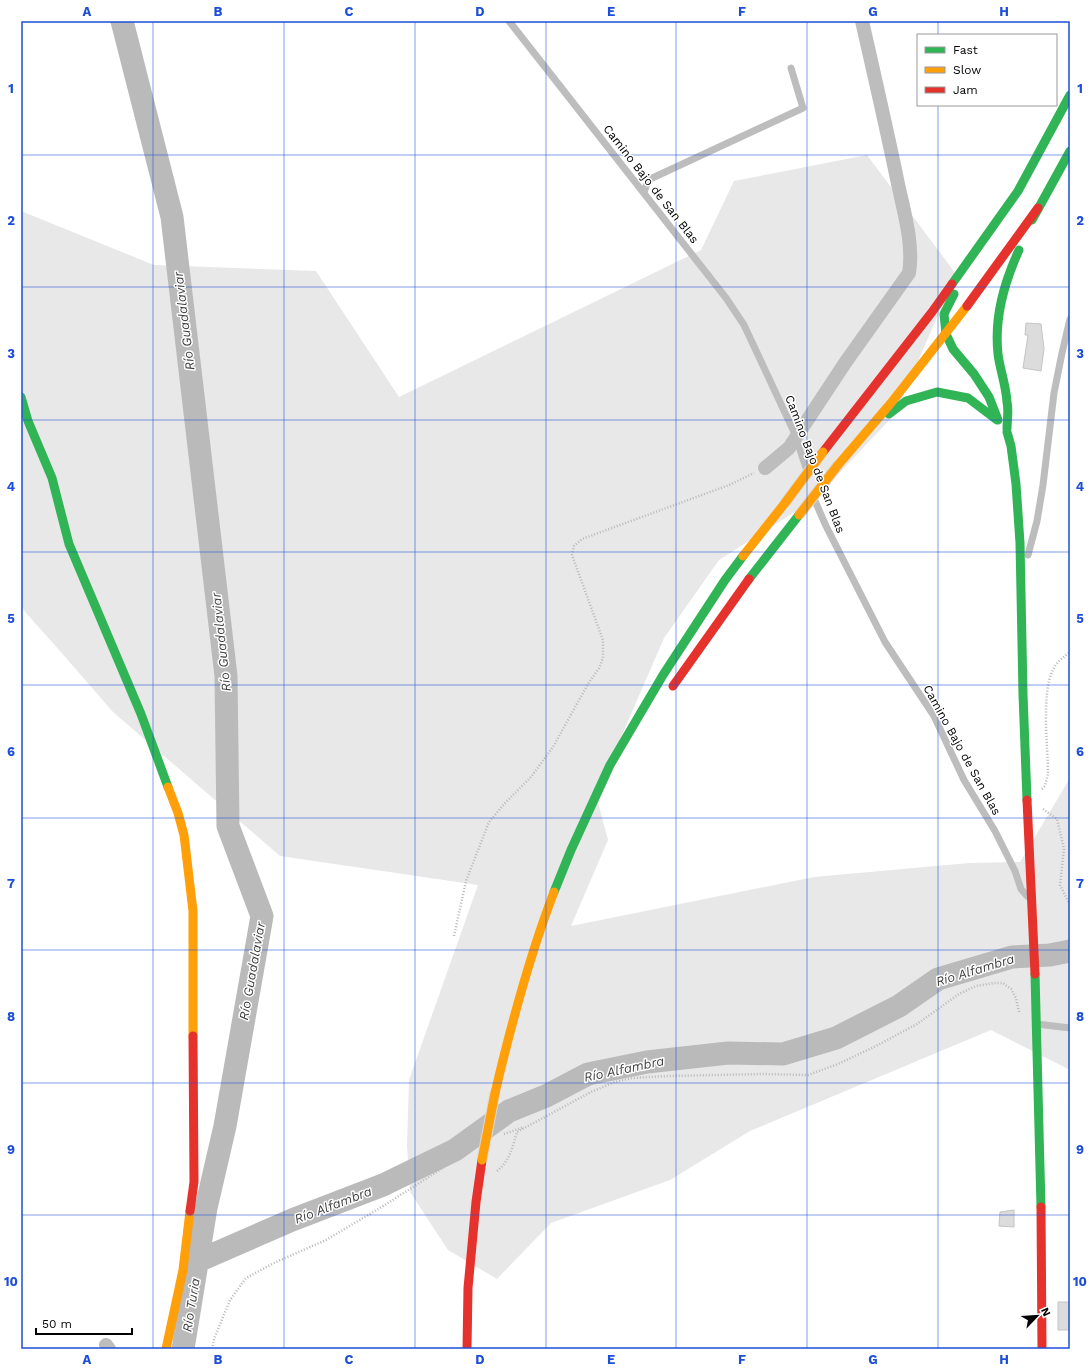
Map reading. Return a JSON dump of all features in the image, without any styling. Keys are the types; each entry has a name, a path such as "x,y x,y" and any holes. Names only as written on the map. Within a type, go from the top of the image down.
{"main road":[{"path":"1007,432 998,420 989,397 974,374 953,349 946,334 944,314 953,296 991,244 1022,196 1070,96"},
{"path":"467,1349 468,1288 476,1202 482,1160 508,1037 540,929 571,850 610,765 663,675 725,580 932,312 1018,192 1070,96"},
{"path":"1042,1349 1037,1024 1023,694 1021,580 1016,484 1011,446 1007,432 1008,407 1000,370 997,334 1000,300 1004,285 1038,208 1070,151"},
{"path":"668,695 742,587 838,465 874,425 946,334 1003,258 1038,208"},
{"path":"874,425 906,401 937,392 968,398 998,420"},
{"path":"21,397 28,422 52,478 69,544 141,714 178,813 184,835 193,912 194,1182 183,1270 166,1349"},
{"path":"571,850 614,780"}],"street":[{"path":"765,468 789,448 845,363 908,273 911,260 906,222 883,109 862,21"}],"lane":[{"name":"Camino Bajo de San Blas","path":"509,21 726,298 744,325 805,460 811,486 826,526 885,642 934,716 964,780 995,831 1015,871 1021,889 1032,903"},
{"path":"644,193 648,180 804,108 791,68"},
{"path":"1021,580 1037,521 1043,485 1054,393 1070,319"},
{"path":"1037,1024 1070,1028"}],"path":[{"path":"454,936 466,881 489,822 505,803 531,777 553,747 588,684 599,668 603,658 603,640 572,555 574,546 582,539 729,485 765,468"},
{"path":"1070,652 1057,663 1053,669 1049,681 1046,700 1048,774 1044,786 1040,792 1028,799 1057,819 1064,849 1060,885 1070,905"},
{"path":"480,1173 493,1174 500,1169 512,1148 516,1132 597,1089 615,1082 632,1078 667,1076 763,1074 808,1075 838,1064 876,1046 917,1024 959,994 984,984 1003,983 1011,989 1016,998 1020,1014"},
{"path":"504,1135 530,1125"},
{"path":"212,1349 214,1339 230,1300 246,1278 276,1262 326,1240 386,1205 469,1151"}],"shaded area":[{"path":"867,155 956,274 895,414 815,499 719,560 664,638 596,795 608,840 571,926 814,877 969,863 1020,862 1070,778 1070,1070 991,1030 750,1131 670,1180 551,1223 497,1279 448,1250 410,1192 407,1146 409,1080 478,885 280,856 113,712 26,613 21,604 21,211 154,265 316,271 399,397 701,250 734,181"}],"building":[{"path":"1026,323 1041,324 1044,349 1041,371 1023,368 1028,335 1025,335"},
{"path":"1014,1210 1014,1227 999,1226 1000,1212"},
{"path":"1058,1302 1070,1302 1070,1330 1058,1330"}],"waterway":[{"name":"Río Guadalaviar","path":"122,21 172,217 226,676 228,826 262,916 225,1126 206,1208 183,1349"},
{"name":"Río Alfambra","path":"198,1261 292,1220 383,1185 455,1150 509,1111 546,1096 588,1074 647,1062 728,1053 783,1054 836,1038 899,1006 938,979 1012,957 1050,955 1070,951"}],"traffic: fast":[{"path":"952,284 1018,191 1070,95"},
{"path":"1032,220 1070,151"},
{"path":"1007,429 1008,405 998,354 997,327 1001,300 1019,250"},
{"path":"954,294 944,314 946,334 953,349 974,374 989,397 998,420"},
{"path":"889,414 906,401 937,392 968,398 997,420"},
{"path":"21,397 28,421 52,478 69,544 141,714 168,787"},
{"path":"1007,432 1011,446 1016,484 1020,543 1027,800"},
{"path":"749,579 799,515"},
{"path":"554,892 571,850 610,765 663,675 725,580 743,556"},
{"path":"1035,974 1041,1207"}],"traffic: slow":[{"path":"838,465 891,403 967,306"},
{"path":"785,503 823,452"},
{"path":"799,515 838,465"},
{"path":"743,556 785,503"},
{"path":"168,787 178,813 184,835 193,911 193,1036"},
{"path":"495,1093 521,991 536,941 554,892"},
{"path":"482,1160 495,1093"},
{"path":"166,1349 183,1270 190,1211"}],"traffic: jam":[{"path":"967,306 1038,208"},
{"path":"823,452 952,284"},
{"path":"673,686 749,579"},
{"path":"1027,800 1035,974"},
{"path":"190,1211 194,1182 193,1036"},
{"path":"467,1349 468,1288 476,1202 482,1160"},
{"path":"1041,1207 1042,1349"}],"water label":[{"name":"Río Turia","path":"191,1305"}]}
